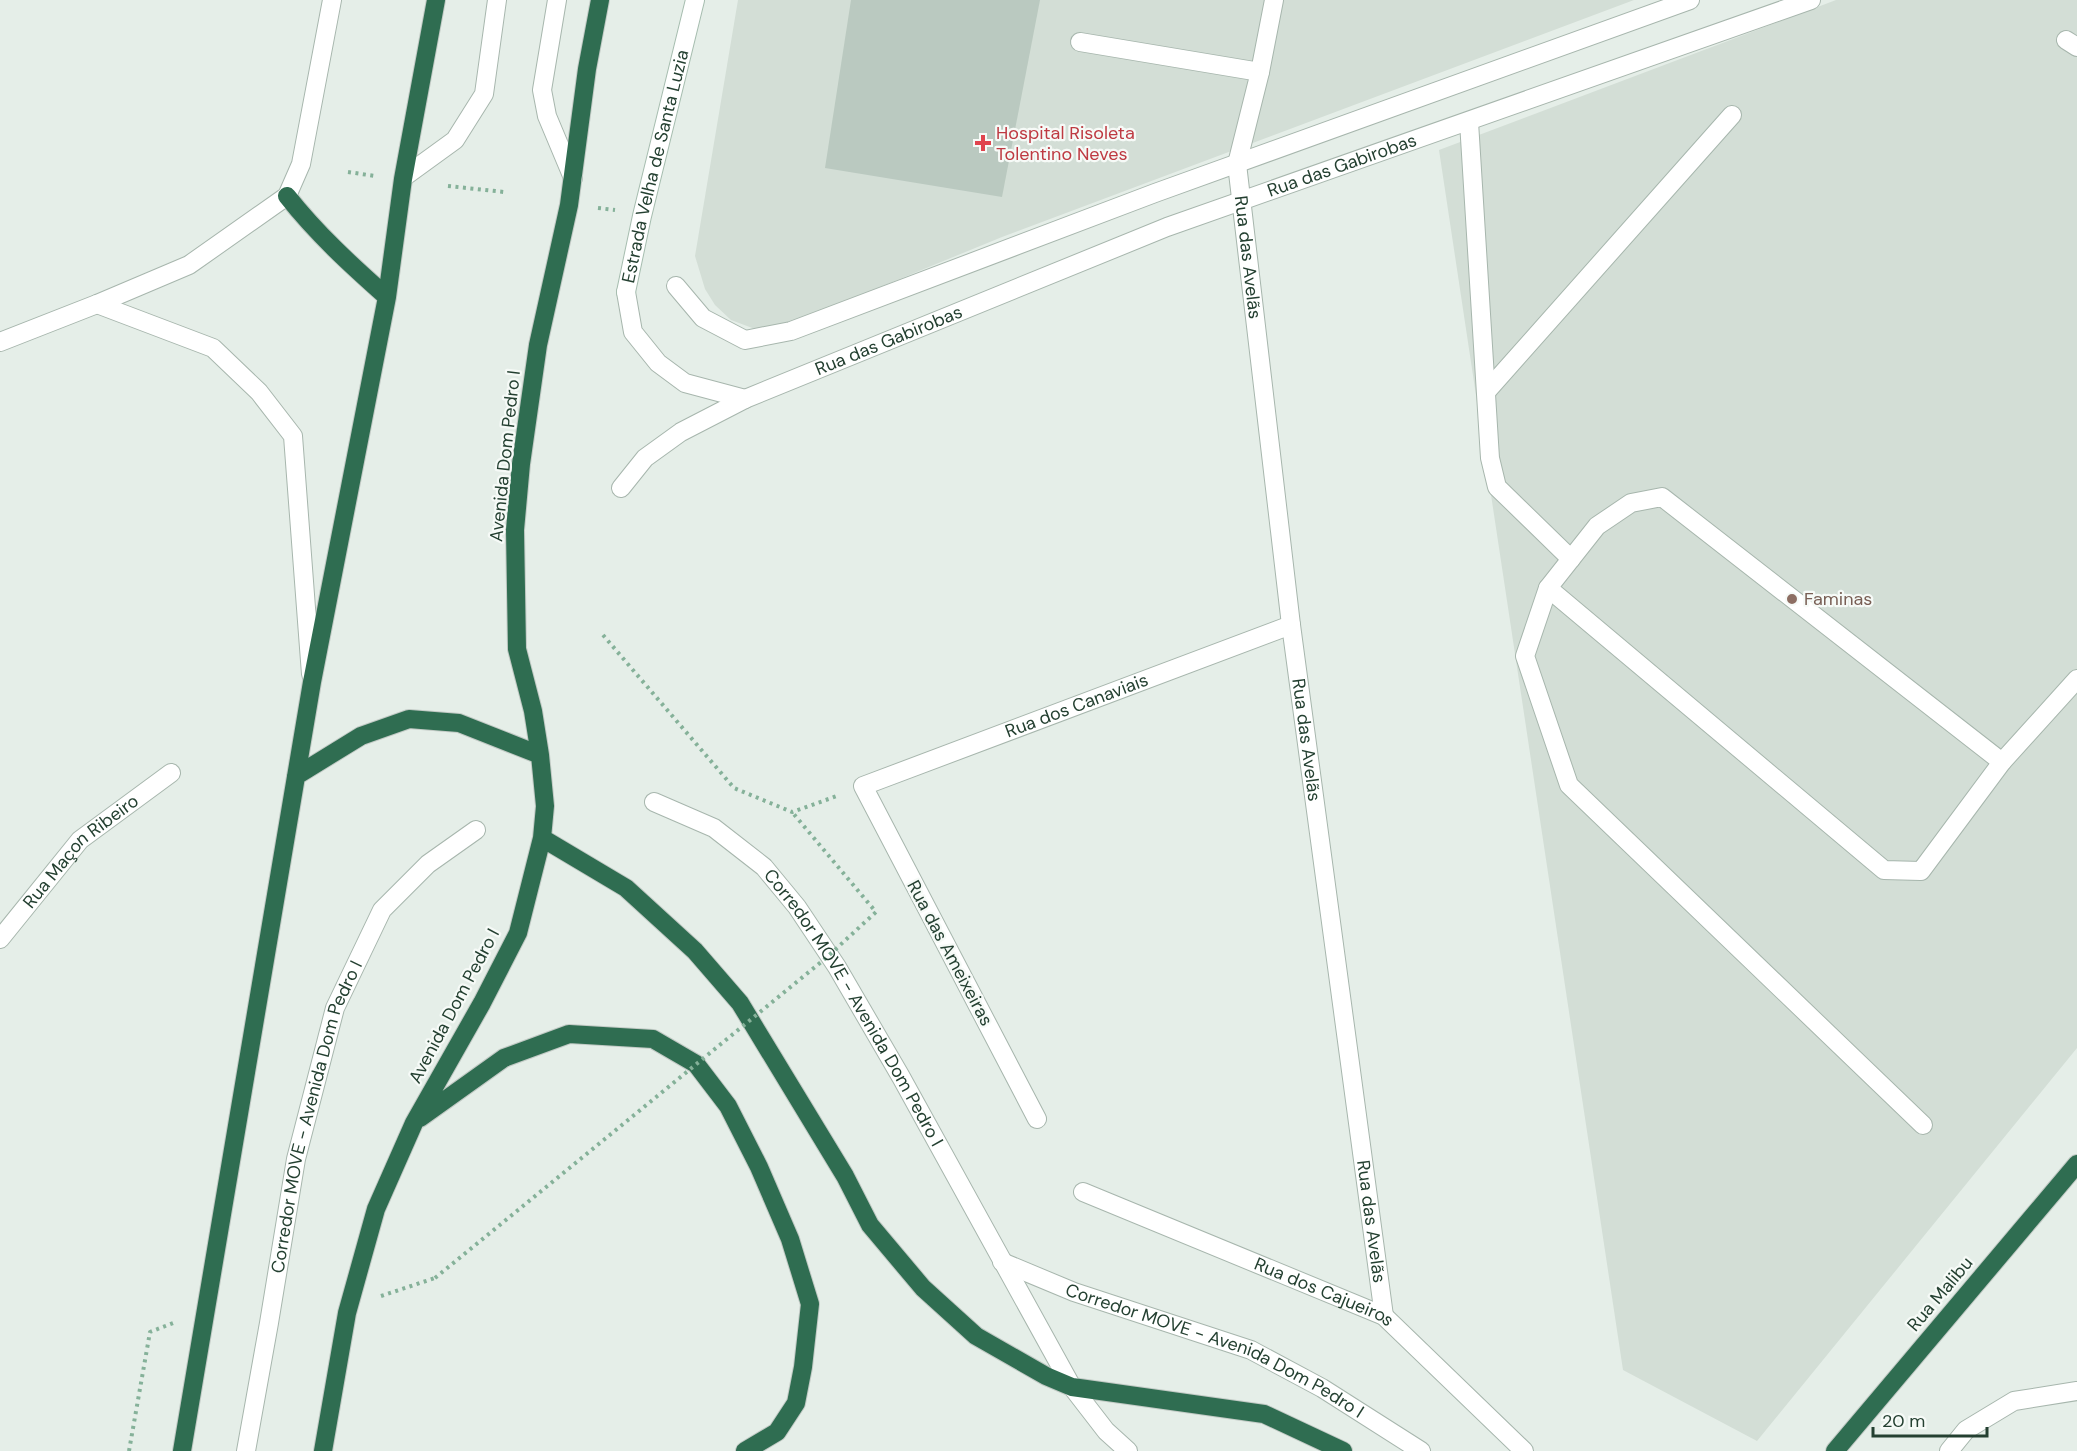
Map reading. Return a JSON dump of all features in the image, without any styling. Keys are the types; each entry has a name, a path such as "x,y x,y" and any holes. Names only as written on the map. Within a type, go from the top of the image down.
{"highway":[{"path":"182,1451 312,682 387,297 404,177 436,0"},
{"name":"Avenida Dom Pedro I","path":"323,1451 348,1310 376,1209 414,1123 483,1004 518,933 542,838 545,806 540,755 517,649 515,530 521,464 538,345 569,205 587,69 600,0"},
{"path":"287,196 309,224 341,257 387,297"},
{"path":"296,776 362,736 409,719 459,723 540,755"},
{"path":"542,838 626,888 695,951 740,1003 845,1176 870,1225 923,1288 976,1336 1046,1376 1072,1387 1264,1414 1343,1451"},
{"path":"414,1123 504,1058 569,1034 653,1039 696,1064 728,1107 759,1167 790,1239 810,1304 803,1367 796,1402 777,1432 745,1451"},
{"name":"Rua Malibu","path":"1834,1451 2077,1164"}],"street":[{"path":"0,342 189,265 287,196 301,164 332,0"},
{"path":"404,177 455,140 484,94 497,0"},
{"path":"557,0 542,90 547,116 573,177"},
{"path":"1237,164 1260,72 1274,0"},
{"name":"Rua das Gabirobas","path":"676,286 703,318 745,340 791,331 1155,193 1690,0"},
{"name":"Rua das Gabirobas","path":"745,399 1167,227 1810,0"},
{"name":"Estrada Velha de Santa Luzia","path":"700,1 642,216 626,292 633,332 658,363 685,383 745,399"},
{"path":"1080,42 1260,72"},
{"path":"1486,392 1732,115"},
{"path":"1469,122 1490,458 1497,487 1571,559"},
{"name":"Rua das Avelãs","path":"1237,164 1291,625 1384,1316"},
{"path":"97,304 213,348 259,392 293,436 312,682"},
{"path":"621,488 645,458 681,432 745,399"},
{"path":"1923,1125 1569,785 1524,656 1548,588 1597,526 1631,503 1662,497 2002,762"},
{"path":"1548,588 1884,870 1921,871 2002,762 2077,679"},
{"name":"Rua dos Canaviais","path":"863,786 1291,625"},
{"name":"Rua Maçon Ribeiro","path":"0,939 80,840 171,773"},
{"name":"Rua das Ameixeiras","path":"863,786 1038,1119"},
{"name":"Corredor MOVE - Avenida Dom Pedro I","path":"654,802 714,828 764,867 796,907 843,977 1072,1387 1106,1431 1128,1451"},
{"name":"Corredor MOVE - Avenida Dom Pedro I","path":"246,1451 296,1159 335,1008 382,910 428,864 476,830"},
{"name":"Rua dos Cajueiros","path":"1083,1192 1384,1316 1524,1451"},
{"name":"Corredor MOVE - Avenida Dom Pedro I","path":"1002,1262 1074,1292 1251,1350 1322,1388 1421,1451"},
{"path":"1949,1451 1966,1430 2014,1401 2077,1391"}],"path":[{"path":"348,172 379,177"},
{"path":"448,186 504,192"},
{"path":"597,208 618,211"},
{"path":"348,1310 435,1278 826,958 876,912 792,812 734,788 603,635"},
{"path":"792,812 863,786"},
{"path":"129,1451 150,1332"}],"shaded area":[{"name":"Hospital Risoleta Tolentino Neves","path":"738,0 1634,0 1002,237 790,324 755,329 731,320 715,305 705,289 695,256"},
{"name":"Faminas","path":"1836,0 2077,0 2077,1048 1757,1441 1623,1370 1439,150"}],"building":[{"path":"851,0 1040,0 1002,197 825,168"}],"place":[{"name":"Hospital Risoleta Tolentino Neves","path":"983,143"},
{"name":"Faminas","path":"1792,599"}]}
